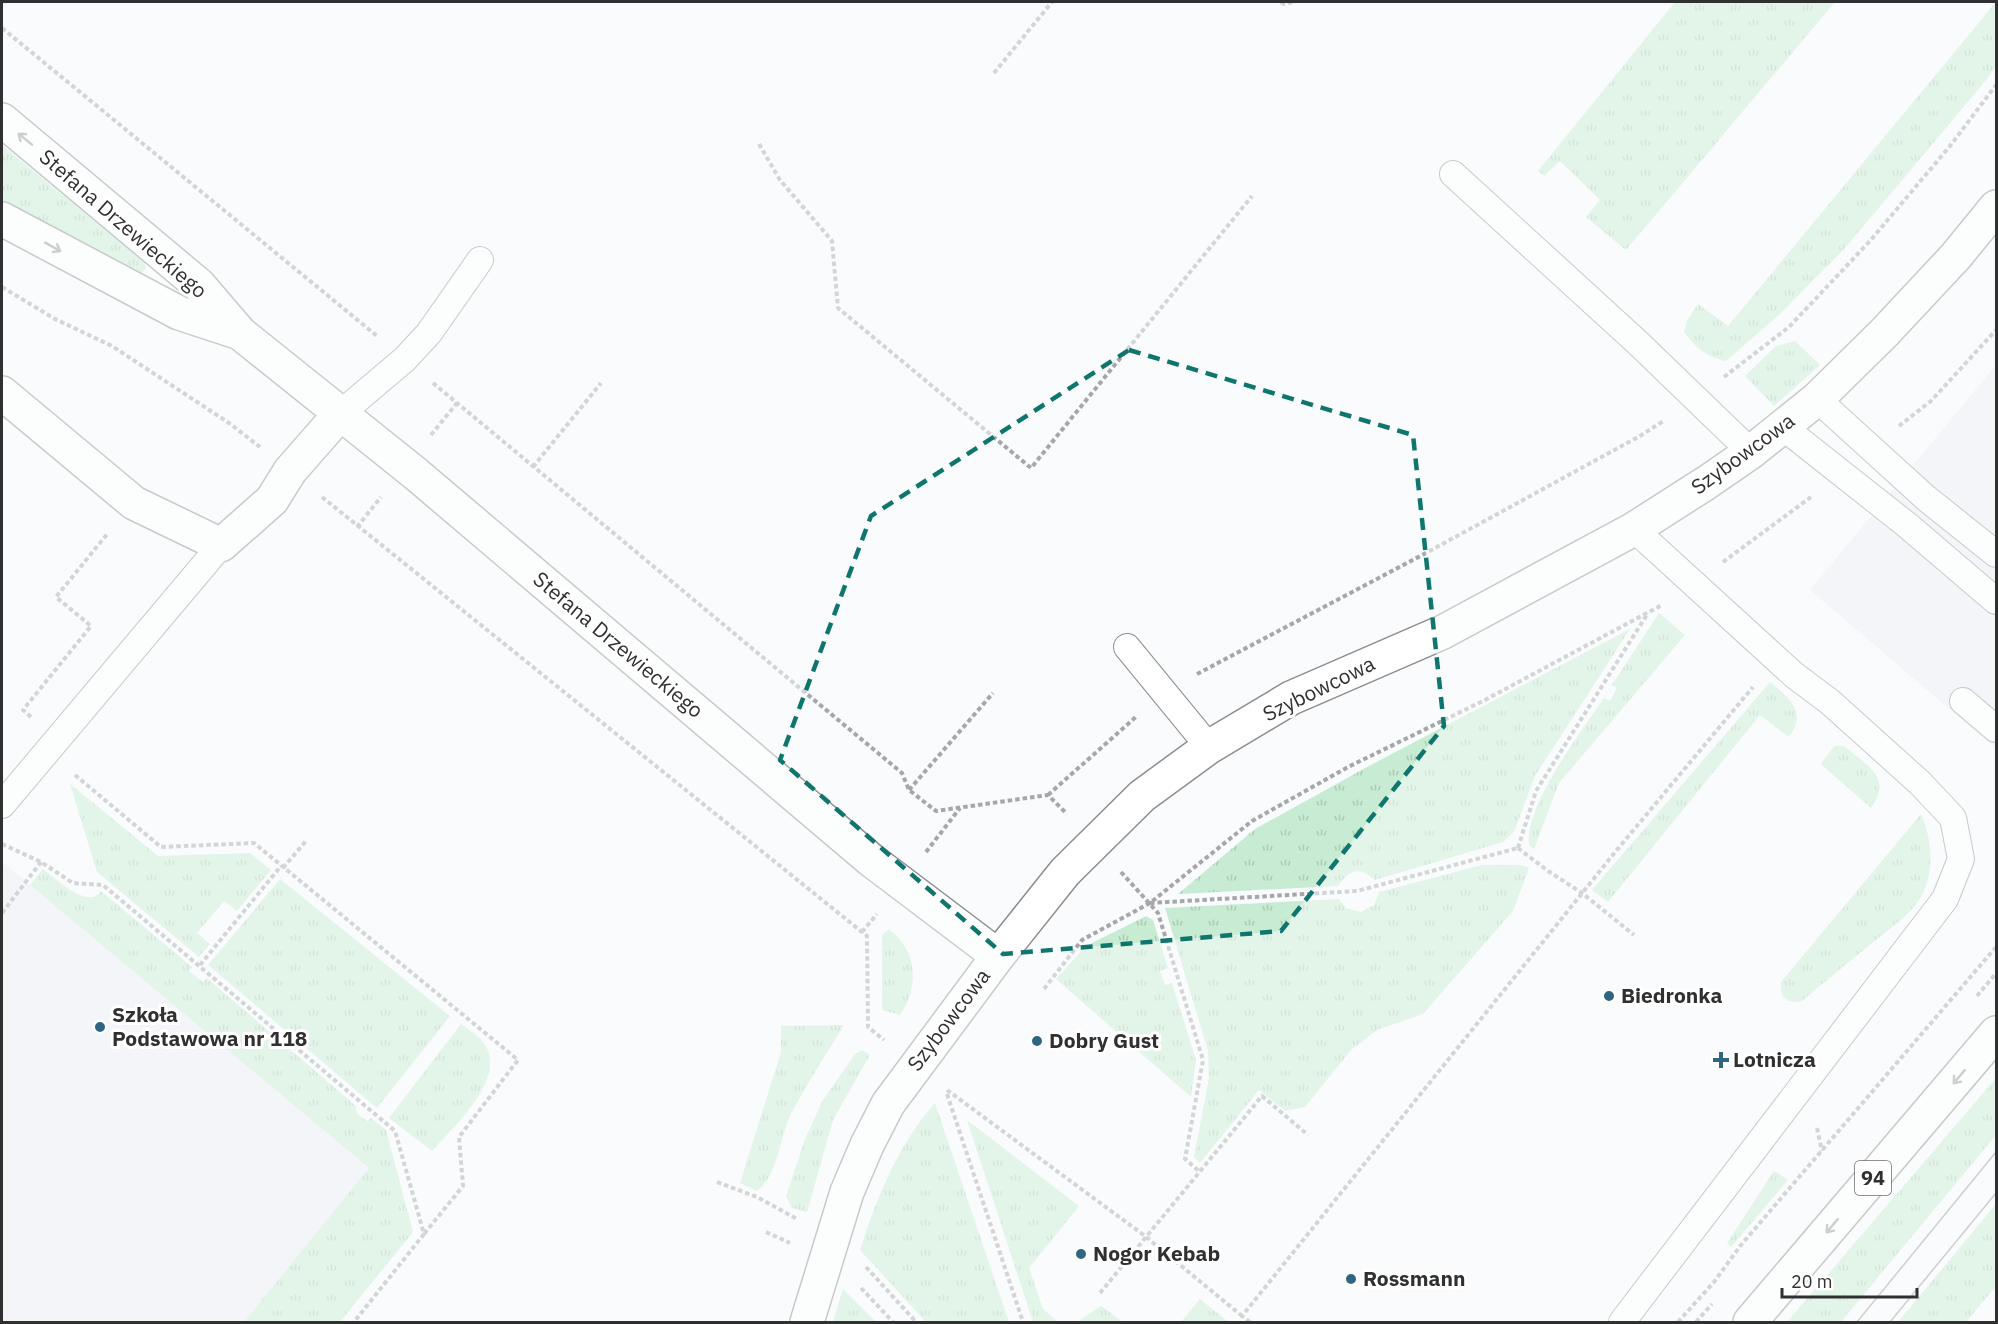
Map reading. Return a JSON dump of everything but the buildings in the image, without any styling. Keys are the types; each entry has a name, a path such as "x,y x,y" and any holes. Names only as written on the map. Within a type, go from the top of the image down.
{"street":[{"name":"Stefana Drzewieckiego","path":"2,120 199,285 240,333 425,482 872,860 998,956"},
{"name":"Szybowcowa","path":"807,1323 844,1202 867,1145 888,1104 998,956 1065,872 1142,796 1209,747 1291,698 1443,632 1634,529 1751,452 1817,399 1956,256 1996,207"},
{"name":"Stefana Drzewieckiego","path":"2,219 179,313 240,333"},
{"path":"2,393 134,502 221,545 272,500 290,471 340,414"},
{"name":"94","path":"1749,1323 1996,1033"}],"lane":[{"path":"1453,174 1638,343 1751,452"},
{"path":"340,414 405,359 429,333 480,260"},
{"path":"1817,399 1926,498 1996,554"},
{"path":"1783,427 1898,518 1996,601"},
{"path":"1622,1323 1945,899 1961,859 1953,818 1920,783 1830,702 1794,675 1634,529"},
{"path":"2,805 221,545"},
{"path":"1127,647 1209,747"},
{"path":"1963,701 1996,729"}],"path":[{"path":"994,72 1052,2"},
{"path":"1281,2 1284,4 1293,2"},
{"path":"2,28 405,359 902,773 909,790 936,812 1048,795 1164,692 1426,554 1640,436 1696,399 1789,327 1870,241 1950,146 1996,85"},
{"path":"759,144 780,180 832,241 838,308 1031,468 1252,196"},
{"path":"2,287 55,319 112,346 230,423 867,936 868,1027 915,1065"},
{"path":"1894,430 1931,401 1996,330"},
{"path":"533,467 602,383"},
{"path":"429,438 457,403"},
{"path":"357,527 384,493"},
{"path":"1044,989 1082,940 1150,903 1252,821 1348,767 1483,701 1648,612 1694,585 1815,495"},
{"path":"134,502 56,597 91,626 23,710 52,745 161,847 254,843 518,1060 459,1137 463,1186 354,1323"},
{"path":"1518,848 1536,790 1648,612"},
{"path":"1242,1316 1582,893 1753,687 1745,680"},
{"path":"909,790 993,693"},
{"path":"1048,795 1158,913 1203,1060 1185,1159 1199,1171"},
{"path":"200,965 306,841"},
{"path":"2,844 41,862 73,883 103,885 395,1131 424,1234"},
{"path":"1518,848 1582,893 1634,935"},
{"path":"1150,903 1357,891 1518,848"},
{"path":"2,913 41,862"},
{"path":"1678,1323 1714,1282 1741,1245 1996,947"},
{"path":"1023,1323 944,1088 1145,1236 1250,1323"},
{"path":"1100,1293 1262,1095 1308,1135"},
{"path":"717,1182 735,1188 798,1219"},
{"path":"765,1232 792,1244"},
{"path":"861,1262 916,1323"},
{"path":"854,1281 893,1323"}],"highlighted area":[{"path":"1129,350 1413,435 1444,726 1281,931 1003,954 780,760 871,516"}],"shaded area":[{"path":"1996,365 1996,749 1810,590"},
{"name":"Szkoła Podstawowa nr 118","path":"2,864 5,864 369,1168 244,1322 2,1322"}],"green space":[{"path":"1675,2 1835,2 1626,250 1586,217 1600,200 1560,161 1544,176 1538,171"},
{"path":"1996,2 1996,66 1845,248 1780,314 1726,361 1713,357 1697,347 1684,332 1687,321 1698,304 1728,326"},
{"path":"2,145 144,262 146,268 140,275 2,203"},
{"path":"1795,341 1820,365 1774,406 1745,376 1776,346"},
{"path":"1659,613 1685,635 1559,783 1534,849 1529,845 1530,829 1536,810 1556,769 1604,698 1610,701 1617,688 1612,685"},
{"path":"1630,629 1535,776 1514,832 1503,842 1375,880 1360,871 1355,871 1346,876 1338,886 1178,894 1255,829 1367,767"},
{"path":"1770,682 1794,706 1797,720 1789,737 1760,715 1608,902 1592,890"},
{"path":"1834,746 1844,746 1874,772 1879,788 1871,808 1821,764"},
{"path":"70,784 158,856 250,853 271,870 237,911 224,901 197,933 210,944 199,957 97,872"},
{"path":"1921,814 1928,838 1930,863 1929,876 1920,899 1901,919 1802,1001 1792,1002 1785,998 1781,991 1781,982"},
{"path":"1482,865 1520,865 1529,868 1513,911 1423,1014 1377,1030 1351,1050 1305,1107 1285,1111 1259,1090 1200,1163 1194,1157 1209,1078 1208,1051 1165,908 1339,899 1346,908 1361,912 1374,905 1379,892"},
{"path":"43,869 63,885 81,895 96,896 101,891 192,967 189,971 203,982 207,978 356,1106 357,1114 367,1121 371,1118 386,1130 413,1232 340,1322 244,1322 369,1168 30,885"},
{"path":"280,879 450,1016 377,1108 208,965"},
{"path":"1146,916 1153,920 1168,968 1160,971 1165,985 1172,983 1196,1060 1191,1097 1056,979 1086,946"},
{"path":"889,929 906,948 912,970 913,981 910,993 900,1015 882,1010 882,935"},
{"path":"461,1024 478,1037 487,1049 490,1066 487,1080 461,1119 432,1151 389,1118"},
{"path":"844,1025 791,1114 770,1175 757,1191 740,1183 781,1052 781,1026"},
{"path":"862,1050 870,1055 833,1120 807,1212 792,1208 786,1196 805,1139 823,1100 855,1054"},
{"path":"1996,1078 1996,1135 1841,1322 1787,1322"},
{"path":"935,1103 1009,1322 926,1322 860,1250 873,1211 890,1172 910,1136"},
{"path":"967,1120 1079,1206 1029,1268 1043,1309 1058,1322 1033,1322"},
{"path":"1774,1171 1788,1180 1731,1247 1727,1243"},
{"path":"1996,1204 1996,1286 1966,1322 1898,1322"},
{"path":"843,1289 876,1322 833,1322"},
{"path":"1200,1299 1227,1321 1228,1322 1181,1322"},
{"path":"1101,1306 1123,1322 1077,1322"}],"tram line":[{"path":"1857,1322 1996,1152"},
{"path":"1890,1322 1996,1193"}],"place":[{"name":"Biedronka","path":"1609,996"},
{"name":"Szkoła Podstawowa nr 118","path":"100,1027"},
{"name":"Dobry Gust","path":"1037,1041"},
{"name":"Lotnicza","path":"1721,1060"},
{"name":"Nogor Kebab","path":"1081,1254"},
{"name":"Rossmann","path":"1351,1279"}]}
